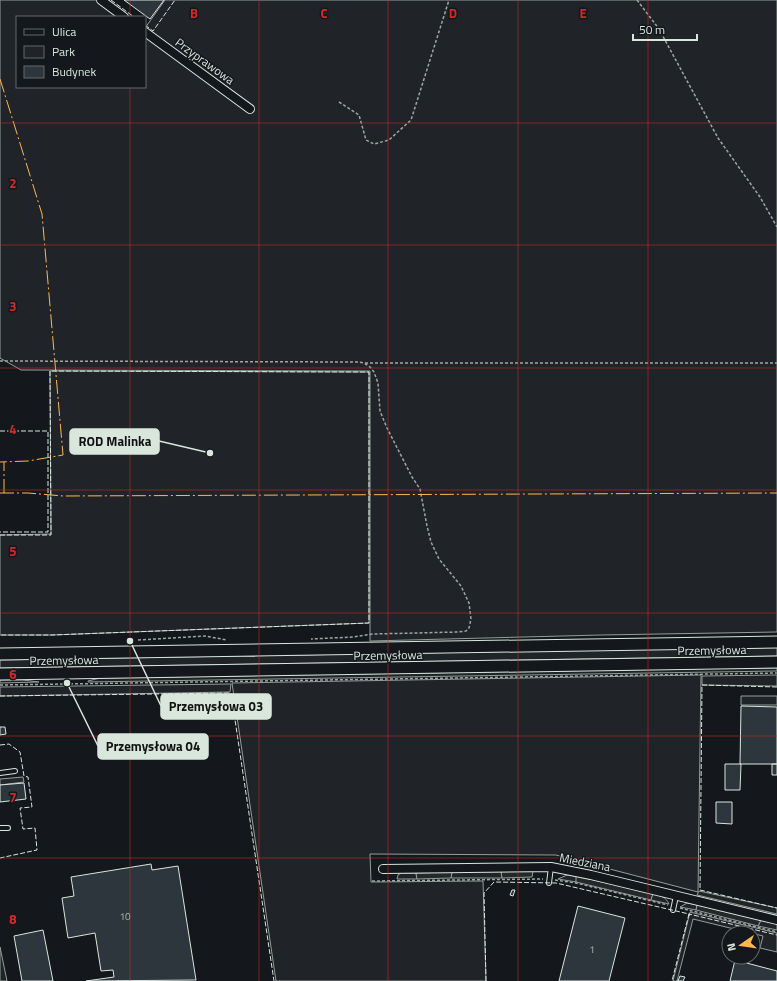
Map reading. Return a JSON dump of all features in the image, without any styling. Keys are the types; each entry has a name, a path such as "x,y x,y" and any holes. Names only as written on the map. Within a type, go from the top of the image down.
{"main road":[{"name":"Przemysłowa","path":"0,654 777,642"},
{"name":"Przemysłowa","path":"0,674 777,662"}],"street":[{"path":"101,0 123,16"},
{"name":"Przyprawowa","path":"146,33 250,109"},
{"name":"Miedziana","path":"383,868 551,868 591,875 777,920"}],"lane":[{"path":"0,773 16,772"},
{"path":"0,828 8,828"},
{"path":"549,881 551,868"},
{"path":"673,909 676,895"}],"path":[{"path":"339,102 359,115 366,140 374,144 389,140 411,120 449,0"},
{"path":"637,0 659,29 718,138 760,197 777,227"},
{"path":"0,361 777,364"},
{"path":"307,639 353,637 373,634 458,632 466,631 469,628 472,619 469,603 461,586 439,559 431,542 420,489 412,477 380,411 378,383 374,372 364,363"},
{"path":"138,640 205,636 232,640"},
{"path":"0,685 777,673"},
{"path":"372,881 538,878 549,881 576,884 673,909 777,932"}],"green space":[{"path":"0,0 96,0 118,16 16,16 16,88 146,88 146,37 250,113 254,106 146,29 165,0 777,0 777,632 370,641 370,371 21,370 0,358"},
{"path":"50,371 369,372 369,623 52,635 0,635 0,535 51,534"},
{"path":"777,647 777,656 0,668 0,660"},
{"path":"777,668 777,671 88,682 100,678"},
{"path":"701,675 698,892 556,855 370,854 371,882 483,881 486,981 276,981 232,683"},
{"path":"777,675 777,686 702,685 702,676"},
{"path":"0,680 23,680 39,682 0,683"},
{"path":"231,684 230,692 0,696 0,687"},
{"path":"741,696 777,696 777,705 741,705"},
{"path":"501,871 502,878 451,878 452,872"},
{"path":"401,873 416,873 417,879 397,879 398,875"},
{"path":"567,875 576,876 576,882 558,879"},
{"path":"699,891 777,908 777,914 697,895"},
{"path":"654,894 665,898 669,904 651,900"},
{"path":"687,903 697,905 696,910 680,907"},
{"path":"690,912 744,925 721,926 693,919 677,981 673,981"},
{"path":"761,920 777,924 777,930 761,927 761,925 758,925"},
{"path":"761,929 777,933 777,952 761,948 763,936 761,936"},
{"path":"0,947 7,981 0,981"}],"shaded area":[{"path":"23,777 24,782 0,785 0,779"},
{"path":"501,871 533,871 532,877 502,878"},
{"path":"452,872 451,878 417,879 416,873"},
{"path":"576,876 654,894 651,900 576,882"},
{"path":"697,905 761,920 758,925 754,925 696,910"}],"building":[{"path":"124,0 164,0 150,19"},
{"path":"741,706 777,707 777,764 740,764"},
{"path":"0,727 5,727 6,734 0,735"},
{"path":"725,764 741,764 740,790 725,790"},
{"path":"772,764 777,764 777,775 772,775"},
{"path":"24,783 26,799 0,802 0,785"},
{"path":"716,802 732,802 732,824 716,823"},
{"path":"151,864 152,870 178,866 196,980 86,981 114,977 113,970 101,971 95,933 68,938 62,898 74,896 71,877"},
{"path":"512,890 515,890 513,896 510,895"},
{"path":"578,906 625,918 609,981 559,981"},
{"path":"43,930 53,981 22,981 14,936"},
{"path":"734,965 754,965 777,971 777,981 730,981"},
{"path":"680,976 685,977 683,981 678,981"}],"fence":[{"path":"111,0 133,16"},
{"path":"146,26 153,31 175,0"},
{"path":"0,535 51,535 50,371 369,372 369,623 52,635 0,635"},
{"path":"0,431 48,431 48,532 0,532"},
{"path":"777,687 702,685 700,890 777,908"},
{"path":"0,696 231,693 274,981"},
{"path":"0,745 9,744 20,752 24,776 28,777 32,807 20,808 23,829 35,828 37,850 0,858"},
{"path":"486,981 484,893 494,882 556,883 689,914 672,981"},
{"path":"689,916 689,914 777,935"}],"power":[{"path":"0,79 42,214 63,455 28,461 0,462"},
{"path":"4,462 4,493"},
{"path":"0,493 28,493 63,496 777,493"}],"place":[{"name":"ROD Malinka","path":"210,453"},
{"name":"Przemysłowa 03","path":"130,641"},
{"name":"Przemysłowa 04","path":"67,683"}]}
